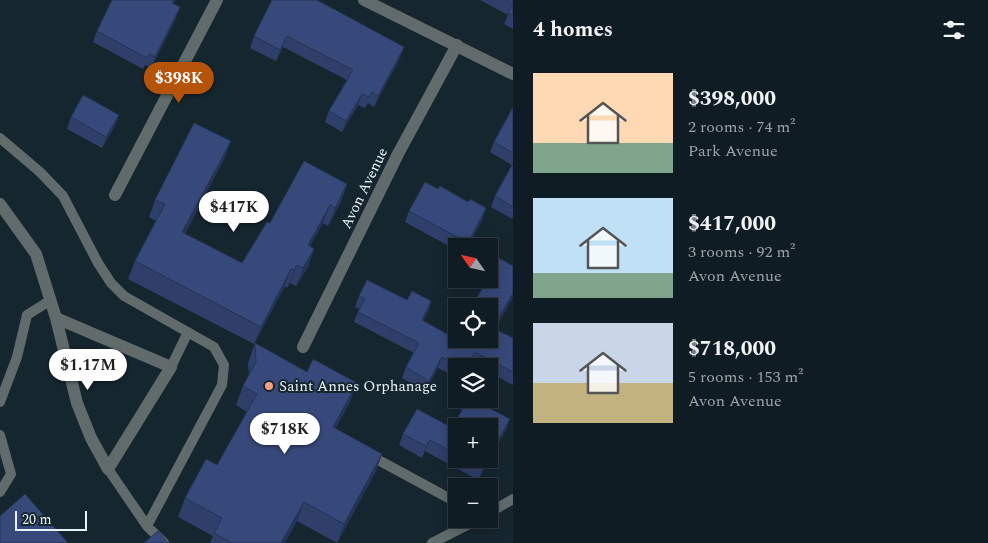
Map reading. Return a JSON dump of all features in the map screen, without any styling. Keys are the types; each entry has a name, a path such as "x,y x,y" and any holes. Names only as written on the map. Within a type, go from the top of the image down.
{"street":[{"path":"115,195 217,0"},
{"path":"364,0 513,74"},
{"name":"Avon Avenue","path":"304,347 398,154 457,45"},
{"path":"0,204 36,254 56,318 77,403 91,438 108,469 170,367 56,318"}],"lane":[{"path":"0,138 40,172 62,196 111,283 124,296 214,347 224,365 222,385 146,526"},
{"path":"0,402 17,357 27,315 51,300"},
{"path":"170,367 188,332"},
{"path":"0,435 12,474 0,492"},
{"path":"364,452 448,498"},
{"path":"108,469 146,526 164,543"},
{"path":"498,508 513,499"},
{"path":"432,543 461,528"}],"building":[{"path":"112,0 173,0 172,3 180,7 155,57 149,54 147,58 97,31"},
{"path":"272,0 317,0 404,47 378,96 372,92 369,97 362,94 346,121 329,111 353,70 287,36 280,50 254,36"},
{"path":"505,0 513,0 513,4"},
{"path":"513,4 513,15 508,13"},
{"path":"83,95 119,115 106,137 71,117"},
{"path":"513,107 513,153 494,142"},
{"path":"194,123 231,141 182,232 242,263 267,222 270,223 304,161 347,184 335,208 330,205 308,245 314,249 303,268 297,265 294,270 291,269 261,327 135,261 165,204 155,200"},
{"path":"513,163 513,207 495,196"},
{"path":"425,182 438,189 440,186 468,202 470,199 486,208 471,238 459,238 409,211"},
{"path":"499,258 513,266 513,293 498,319 498,298 477,298 483,288 498,288"},
{"path":"367,280 407,300 412,291 431,301 422,320 448,335 448,348 498,348 498,330 513,338 513,372 498,364 498,358 486,358 475,352 472,358 448,358 448,360 442,357 429,381 406,367 419,343 358,312 365,299 359,296"},
{"name":"Saint Annes Orphanage","path":"255,343 307,372 313,359 357,383 333,427 382,454 344,524 304,502 281,543 232,543 214,533 222,518 185,498 206,459 217,465 257,394 243,386 256,362"},
{"path":"463,408 489,408 510,419 498,441 498,418 458,418"},
{"path":"417,409 448,426 448,450 430,440 426,446 403,434"},
{"path":"25,494 68,543 0,543 0,516"},
{"path":"158,531 168,543 144,543"}],"place":[{"name":"Saint Annes Orphanage","path":"269,386"}]}
